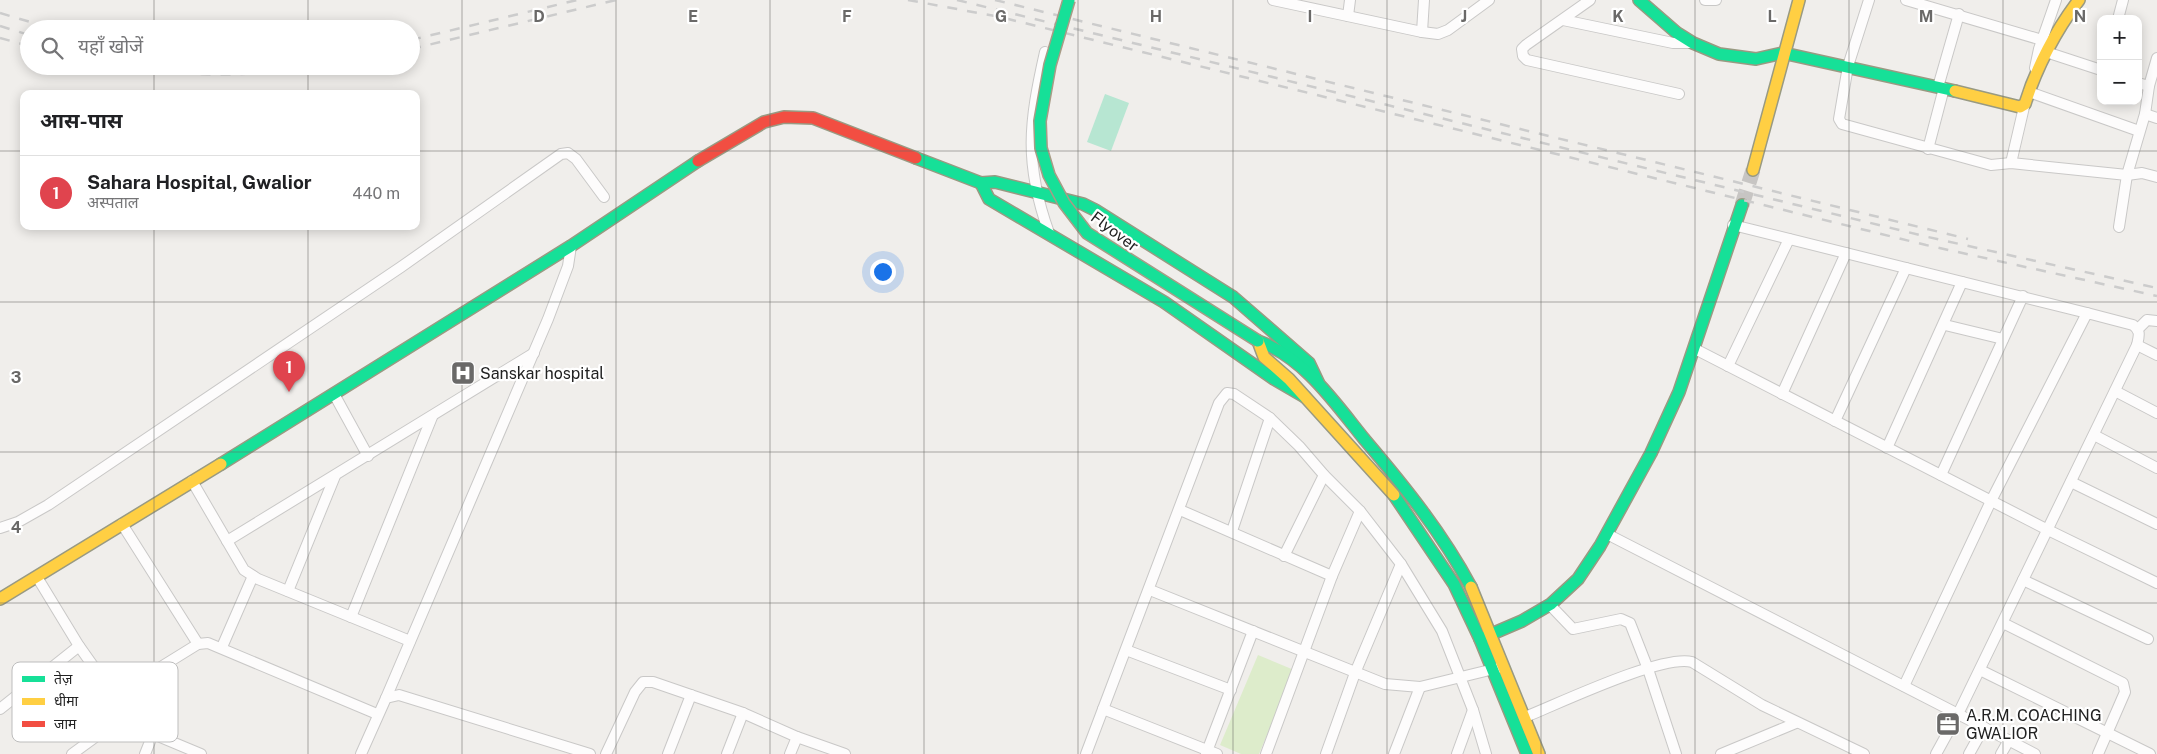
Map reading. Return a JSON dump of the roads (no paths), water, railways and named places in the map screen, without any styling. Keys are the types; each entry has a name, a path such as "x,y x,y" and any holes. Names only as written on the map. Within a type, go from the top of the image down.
{"main road":[{"name":"Flyover","path":"1069,0 1043,98 1038,125 1040,148 1052,185 1068,213 1087,233 1258,341 1275,347 1318,382"},
{"path":"1639,0 1677,33 1693,43 1719,54 1756,59 1783,53 2024,106 2043,47 2077,0"},
{"path":"1753,170 1768,122 1783,53 1799,0"},
{"path":"0,598 334,394 571,246 705,157 764,122 784,117 813,118 981,183 995,182 1083,204 1096,210 1233,297 1309,363 1318,382 1417,502 1450,549 1471,588 1485,637 1498,668 1527,754"},
{"path":"981,183 989,199 1168,304 1209,332 1276,383 1304,397"},
{"path":"1485,637 1550,605 1574,582 1607,534 1664,429 1695,349 1733,225 1742,205"},
{"name":"Flyover","path":"1258,341 1264,357 1289,379 1393,494 1454,584 1485,637"},
{"path":"1498,668 1525,717 1539,754"}],"street":[{"path":"1273,0 1438,34 1448,30 1489,0"},
{"path":"1348,16 1350,0"},
{"path":"1422,32 1424,0"},
{"path":"1590,0 1526,45 1522,49 1523,56 1527,60 1678,94"},
{"path":"1705,0 1716,0"},
{"path":"1869,0 1848,66 1840,119 1842,124 1991,165 2011,163 2128,175 2142,173 2157,176"},
{"path":"1906,0 1959,14 2097,68"},
{"path":"2043,47 2056,0"},
{"path":"2119,15 2124,0"},
{"path":"1928,149 1959,14"},
{"path":"1563,20 1674,42 1693,43"},
{"path":"1045,52 1035,97 1030,132 1033,176 1049,233"},
{"path":"2119,227 2128,175 2145,114 2149,86 2157,58"},
{"path":"2142,84 2149,86"},
{"path":"2029,92 2140,130"},
{"path":"2011,163 2024,106"},
{"path":"2145,114 2157,118"},
{"path":"0,528 18,522 55,500 401,267 562,154 568,153 576,159 604,198"},
{"path":"1733,225 2125,322 2138,329"},
{"path":"1728,366 1789,239"},
{"path":"361,754 534,353 568,266 571,246"},
{"path":"1782,394 1846,253"},
{"path":"1835,421 1906,268"},
{"path":"1887,448 1945,325 1962,282"},
{"path":"1941,475 2022,296"},
{"path":"1904,686 1990,501 2087,313"},
{"path":"2138,329 2147,320 2157,321"},
{"path":"1945,325 2004,339"},
{"path":"1936,754 1980,670 2137,345 2138,329"},
{"path":"2137,345 2157,355"},
{"path":"1695,349 1990,501 2157,583"},
{"path":"227,541 534,353"},
{"path":"2115,391 2157,413"},
{"path":"1086,754 1223,396 1227,393 1234,394 1270,418 1300,446 1324,475 1360,511 1401,564 1442,631 1473,710 1486,754"},
{"path":"334,394 368,456"},
{"path":"351,617 432,417"},
{"path":"1232,531 1270,418"},
{"path":"2094,435 2157,468"},
{"path":"1284,556 1324,475"},
{"path":"288,591 335,476"},
{"path":"192,481 244,570 253,576 288,591 410,641"},
{"path":"2071,482 2157,524"},
{"path":"1180,510 1332,576"},
{"path":"1266,754 1332,576 1360,511"},
{"path":"122,524 198,644"},
{"path":"1607,534 2035,754"},
{"path":"1326,754 1355,673 1401,564"},
{"path":"222,648 253,576"},
{"path":"37,577 90,662"},
{"path":"2023,580 2148,639"},
{"path":"1150,590 1385,684 1420,687 1498,668"},
{"path":"1550,605 1573,629 1621,619 1630,623 1648,669 1676,754"},
{"path":"2003,623 2123,683 2124,692 2098,754"},
{"path":"1103,709 1210,753 1253,631"},
{"path":"169,662 198,644 208,643 377,714"},
{"path":"59,662 79,646"},
{"path":"1126,650 1231,690"},
{"path":"1525,717 1648,669 1676,661 1692,662 1796,723 1836,739 1864,754"},
{"path":"1980,670 2150,754"},
{"path":"606,754 635,692 643,682 653,682 743,713 797,737 844,754"},
{"path":"1394,754 1420,687"},
{"path":"386,698 399,695 590,754"},
{"path":"668,754 691,695"},
{"path":"0,709 12,699"},
{"path":"1457,754 1473,710"},
{"path":"728,754 743,713"},
{"path":"1721,754 1796,723"},
{"path":"1969,754 1984,727"},
{"path":"790,754 797,737"},
{"path":"2001,754 2009,740"},
{"path":"72,754 88,742"},
{"path":"145,754 150,742"},
{"path":"172,742 201,754"}],"tunnel":[{"path":"1742,205 1753,170"}],"railway":[{"path":"420,38 577,0"},
{"path":"420,47 616,0"},
{"path":"908,0 1000,17 1926,245 2157,296"},
{"path":"957,0 1928,237 2157,288"},
{"path":"995,0 1968,239"},
{"path":"0,13 24,20"},
{"path":"0,26 20,32"},
{"path":"0,38 20,44"}],"place":[{"name":"Sanskar hospital","path":"463,373"},
{"name":"Sahara Hospital, Gwalior","path":"289,392"},
{"name":"A.R.M. COACHING GWALIOR","path":"1948,724"}]}
